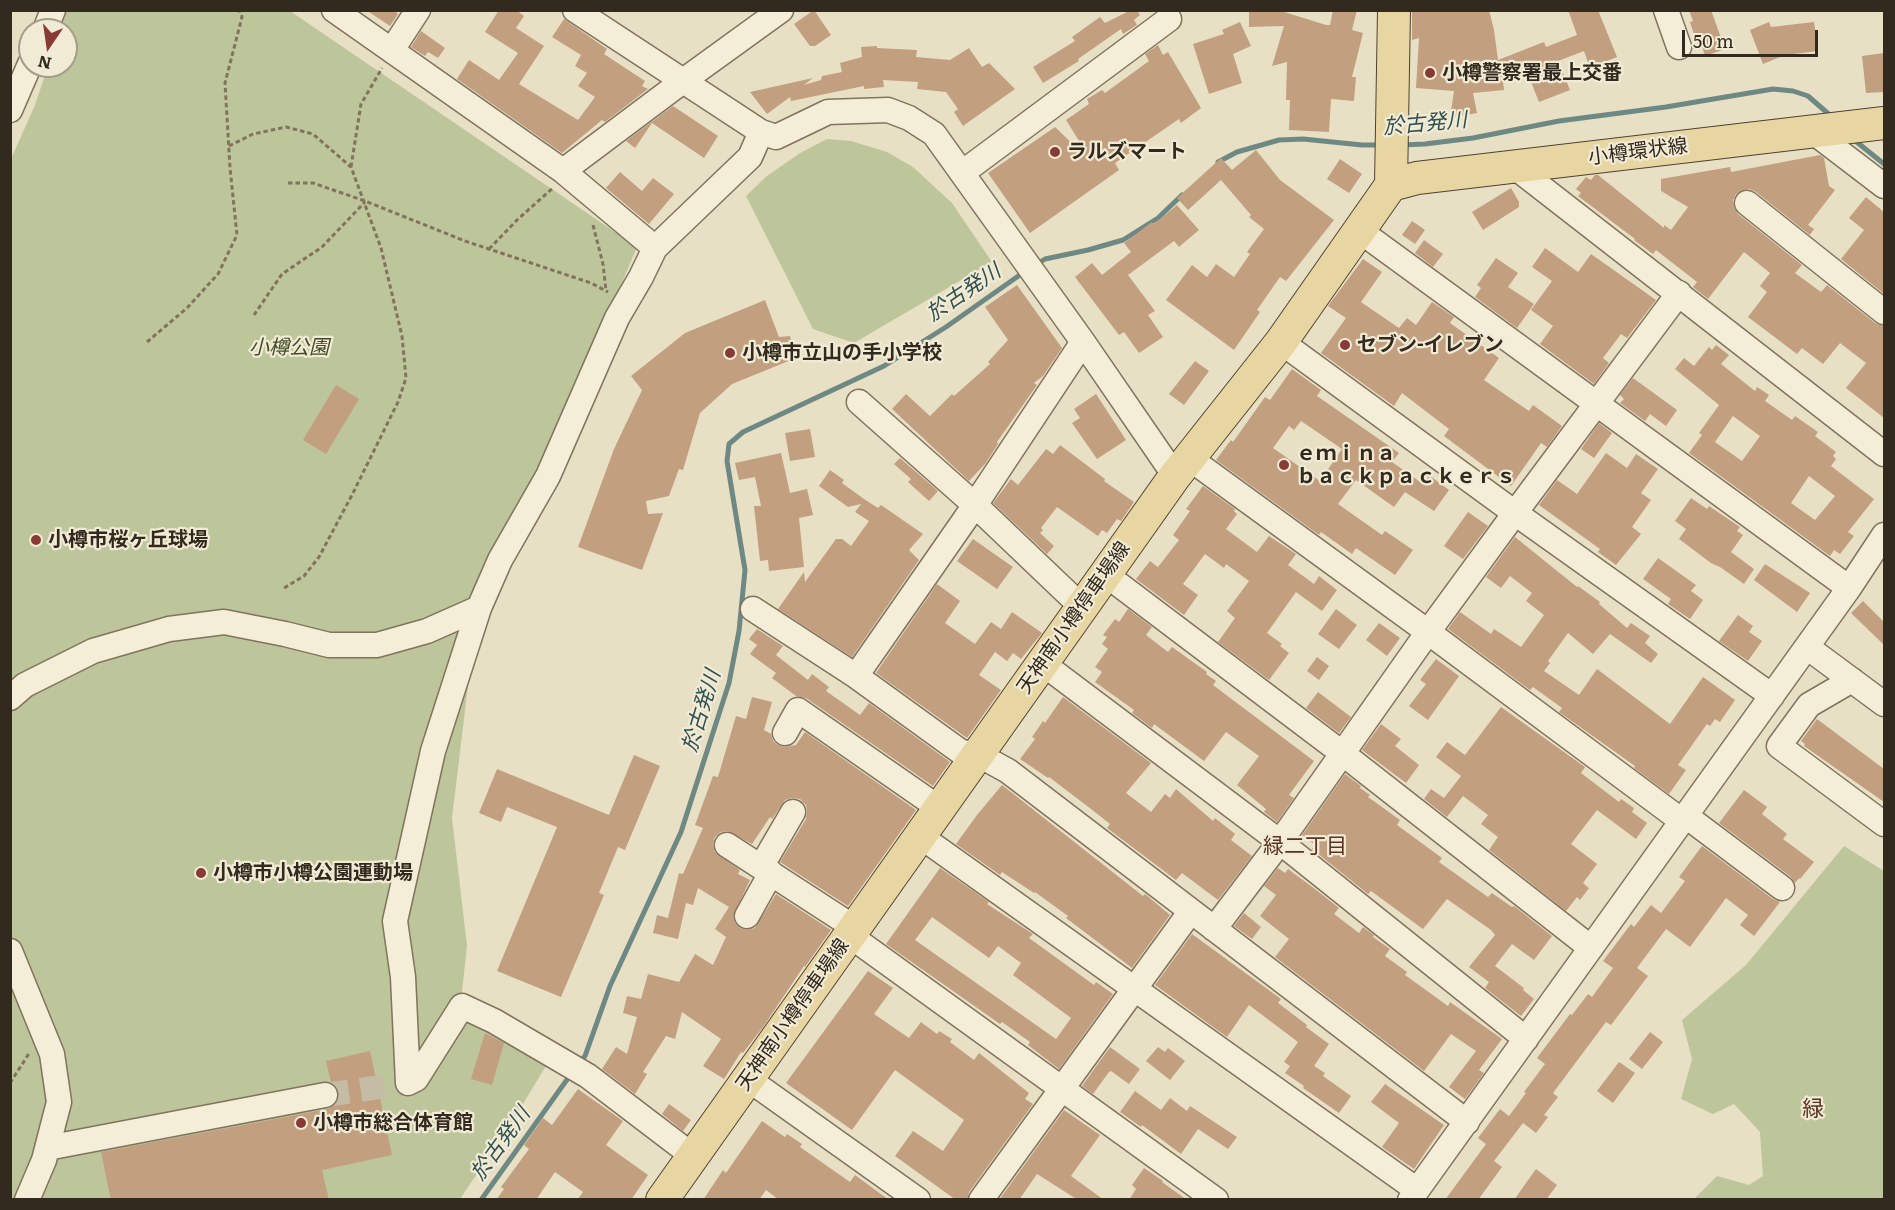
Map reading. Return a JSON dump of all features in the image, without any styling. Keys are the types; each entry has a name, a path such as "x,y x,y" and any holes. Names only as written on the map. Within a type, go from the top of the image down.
{"main road":[{"path":"1391,174 1394,10"},
{"name":"小樽環状線","path":"1391,174 1417,178 1845,127"},
{"name":"天神南小樽停車場線","path":"667,1198 693,1156 1105,574 1182,467 1281,342 1360,231 1391,174"}],"street":[{"path":"334,10 565,173 655,248"},
{"path":"392,50 417,10"},
{"path":"575,10 761,132 776,136 828,112 888,110 909,118 934,134 1083,342 1182,467 1428,632 1782,888"},
{"path":"565,173 683,81 781,10"},
{"path":"1666,10 1679,48"},
{"path":"962,173 1169,19"},
{"path":"10,110 24,78"},
{"path":"1845,127 1884,186"},
{"path":"693,1156 588,1076 494,1021 462,1006 417,1079 408,1083 403,977 395,921 433,751 479,608 500,560 548,476 617,318 616,296 655,248 750,157 761,132"},
{"path":"1515,167 1884,454"},
{"path":"1747,203 1884,312"},
{"path":"1360,231 1850,588"},
{"path":"1214,929 1280,842 1515,513 1679,293"},
{"path":"856,676 975,505 1083,342"},
{"path":"1281,342 1515,513 1772,696"},
{"path":"859,402 975,505 1083,608"},
{"path":"920,836 1135,989 1414,1195 1850,588 1884,535"},
{"path":"1105,574 1342,753 1591,948"},
{"path":"10,698 25,686 93,651 169,629 224,622 329,645 376,645 427,630 479,608"},
{"path":"753,609 856,676 961,752 977,754 1008,771 1467,1122"},
{"path":"1807,647 1884,704"},
{"path":"1042,663 1280,842 1526,1039"},
{"path":"1852,680 1809,705 1779,746 1884,824"},
{"path":"784,733 798,710 939,808"},
{"path":"747,916 793,812"},
{"path":"727,845 852,932 1061,1090 1216,1200"},
{"path":"981,1200 1191,911"},
{"path":"10,951 52,1054 59,1102 44,1160 27,1200"},
{"path":"748,1079 918,1200"},
{"path":"47,1148 325,1095"}],"path":[{"path":"147,342 187,308 218,274 237,235 225,83 242,17 239,10"},
{"path":"351,167 361,104 392,50"},
{"path":"229,146 253,134 286,127 313,134 351,167 381,248 402,336 406,378 393,412 319,557 304,576 284,588"},
{"path":"489,249 565,173"},
{"path":"288,183 313,183 489,249 591,283 616,296"},
{"path":"589,193 593,228 603,264 616,296"},
{"path":"254,315 282,274 322,247 365,201"},
{"path":"10,1083 43,1030"}],"green space":[{"name":"小樽公園","path":"61,11 290,11 637,247 556,439 480,586 452,818 467,946 461,1000 558,1046 512,1122 460,1199 11,1199 11,159 35,105 44,78 78,78 78,18 61,18"},
{"path":"827,139 851,141 887,152 913,167 952,203 992,262 854,343 813,329 746,196 767,176 800,153"},
{"path":"1844,846 1884,871 1884,1199 1694,1199 1717,1176 1749,1185 1763,1176 1760,1132 1734,1104 1713,1114 1681,1099 1692,1059 1682,1020 1746,965"}],"building":[{"path":"366,10 394,10 398,14 390,26"},
{"path":"499,10 516,10 524,16 516,28 544,46 519,84 578,120 595,97 578,86 587,73 575,66 581,55 552,37 564,19 607,49 604,54 645,81 642,86 648,89 605,122 602,120 562,153 457,79 469,60 499,80 518,53 485,32"},
{"path":"814,10 831,35 815,46 810,46 794,24"},
{"path":"1131,10 1137,10 1140,15 1134,20 1137,25 1123,34 1121,29 1078,59 1079,61 1043,83 1033,67 1075,41 1072,37 1100,17 1105,23"},
{"path":"1249,10 1278,10 1330,25 1333,10 1357,10 1352,30 1363,33 1352,77 1356,77 1354,101 1331,99 1329,132 1289,130 1290,100 1286,100 1287,62 1272,66 1284,26 1249,27"},
{"path":"1412,10 1489,10 1498,60 1544,42 1546,47 1577,35 1568,10 1598,10 1617,57 1590,68 1584,51 1558,61 1570,90 1539,102 1527,72 1503,82 1504,90 1473,93 1477,113 1450,118 1454,91 1416,88 1419,38 1412,40"},
{"path":"1689,10 1711,10 1725,49 1705,56 1699,37 1695,38"},
{"path":"1240,22 1251,46 1233,54 1242,83 1209,94 1193,44 1224,34 1222,30"},
{"path":"1769,22 1771,27 1814,22 1818,51 1785,55 1763,64 1750,30"},
{"path":"421,31 445,48 438,58 428,52 425,56 411,47"},
{"path":"1158,45 1163,55 1168,52 1201,108 1181,123 1179,119 1115,163 1119,170 1030,233 988,173 1055,127 1083,154 1086,152 1066,120 1089,104 1087,99 1102,90 1105,93 1149,61 1145,54"},
{"path":"877,46 877,48 917,50 916,57 950,60 969,48 982,67 989,63 1015,89 963,126 954,112 958,109 946,92 917,89 918,82 883,80 884,87 864,89 864,86 791,101 790,97 767,114 750,92 813,78 804,85 821,80 822,76 842,72 840,63 862,57 861,47"},
{"path":"1884,53 1884,92 1866,93 1862,56"},
{"path":"673,106 718,136 704,158 652,123 635,148 626,141"},
{"path":"1256,150 1280,180 1334,220 1286,281 1280,277 1257,310 1260,312 1234,350 1166,300 1192,265 1207,277 1216,264 1234,277 1250,254 1247,252 1264,229 1249,217 1251,215 1221,180 1188,210 1177,198 1221,158 1232,170"},
{"path":"1820,155 1824,158 1829,186 1835,190 1808,225 1814,229 1810,235 1750,189 1736,194 1733,200 1734,208 1738,214 1802,265 1795,273 1821,292 1827,285 1875,323 1884,326 1884,418 1846,388 1866,363 1840,343 1823,364 1802,348 1797,354 1748,317 1767,292 1760,286 1770,273 1744,252 1708,299 1693,287 1697,282 1656,250 1653,254 1634,240 1578,196 1581,193 1576,189 1586,177 1591,180 1598,175 1664,228 1664,225 1671,230 1688,207 1661,191 1661,179 1730,167 1731,172"},
{"path":"1340,159 1362,174 1349,193 1327,179"},
{"path":"620,172 642,191 653,178 674,194 649,224 606,188"},
{"path":"1511,188 1519,202 1519,207 1483,230 1472,212"},
{"path":"1866,197 1884,212 1884,294 1841,259 1864,230 1849,218"},
{"path":"1177,205 1199,230 1179,247 1174,241 1128,275 1155,311 1148,315 1163,337 1139,353 1124,332 1119,335 1075,277 1092,263 1102,275 1131,252 1124,243 1152,222 1154,224"},
{"path":"1412,221 1425,230 1415,244 1402,235"},
{"path":"1424,240 1443,254 1433,267 1415,253"},
{"path":"1545,248 1578,272 1591,254 1656,300 1627,338 1621,334 1603,358 1609,363 1594,384 1540,344 1553,326 1531,310 1552,281 1532,267"},
{"path":"1496,258 1518,273 1508,287 1534,304 1517,328 1475,297 1481,288 1477,285"},
{"path":"1363,259 1382,272 1361,302 1399,328 1407,318 1416,325 1432,302 1454,317 1450,323 1499,358 1484,380 1529,411 1533,405 1562,426 1547,447 1541,443 1511,486 1444,436 1449,429 1402,393 1394,406 1321,353 1346,318 1328,306"},
{"path":"1017,285 1062,348 1043,376 1034,383 1037,385 997,442 998,444 985,464 969,481 892,409 906,394 930,416 952,394 954,396 990,364 988,362 1008,340 985,307"},
{"path":"765,300 779,337 790,336 796,358 732,384 700,413 683,470 679,469 669,496 646,501 648,514 663,513 642,570 578,547 614,449 642,390 631,376 685,333"},
{"path":"1716,345 1729,355 1721,364 1755,391 1757,387 1769,395 1765,401 1792,420 1795,416 1818,432 1815,436 1836,452 1833,456 1836,459 1831,466 1874,499 1848,532 1854,536 1840,554 1834,550 1830,556 1689,453 1702,435 1699,433 1719,405 1675,369 1684,358 1694,366 1709,347 1712,350","holes":["1733,416 1760,436 1742,461 1715,442","1809,476 1835,496 1815,520 1791,503"]},
{"path":"1195,361 1209,371 1184,405 1169,394"},
{"path":"1292,369 1321,390 1317,396 1399,453 1392,462 1423,484 1429,475 1449,490 1434,511 1405,492 1394,507 1356,480 1338,504 1382,535 1385,531 1413,550 1395,575 1356,548 1352,554 1321,532 1319,535 1216,460 1231,440 1233,442 1265,397 1270,400","holes":["1301,421 1342,449 1320,481 1273,448 1289,426 1294,430"]},
{"path":"1633,378 1677,410 1666,426 1650,414 1645,421 1620,403 1624,399 1620,395"},
{"path":"336,385 359,399 326,454 303,440"},
{"path":"1096,394 1126,440 1097,459 1072,423 1080,418 1074,409"},
{"path":"1599,423 1612,433 1594,458 1581,449"},
{"path":"810,429 815,457 790,461 785,433"},
{"path":"1060,445 1134,502 1121,521 1117,519 1107,533 1102,530 1098,536 1057,507 1041,528 1043,530 1040,533 1054,546 1047,554 993,503 1011,479 1018,485 1046,449 1053,454"},
{"path":"781,453 790,493 807,489 813,515 799,518 804,567 769,571 768,560 760,561 754,506 761,506 755,477 739,480 735,463"},
{"path":"1606,453 1627,468 1636,454 1658,469 1641,493 1651,500 1632,527 1641,534 1616,565 1598,552 1600,549 1539,505 1557,480 1577,494"},
{"path":"900,458 938,491 929,501 908,482 911,479 894,464"},
{"path":"830,470 844,480 842,483 864,499 878,508 881,505 923,534 909,550 919,560 852,657 778,609 804,572 805,582 836,539 842,539 851,546 869,521 855,512 861,504 848,507 819,486"},
{"path":"1203,486 1235,509 1237,514 1226,529 1257,552 1269,536 1296,554 1288,565 1314,584 1319,576 1337,590 1322,611 1296,592 1267,633 1282,644 1280,646 1289,653 1269,680 1218,642 1235,618 1227,611 1249,581 1226,564 1224,568 1205,554 1183,584 1198,595 1184,615 1136,579 1150,561 1158,567 1179,540 1173,535 1190,511 1186,509"},
{"path":"1691,498 1707,509 1709,506 1740,527 1737,531 1743,535 1731,552 1754,569 1744,584 1679,539 1686,529 1675,521"},
{"path":"1468,512 1488,526 1463,559 1444,546"},
{"path":"1515,537 1577,587 1600,602 1599,604 1627,628 1631,623 1650,636 1645,643 1658,654 1651,663 1610,634 1593,654 1568,633 1548,661 1550,663 1544,671 1579,695 1597,669 1670,724 1703,677 1735,700 1720,722 1715,719 1710,726 1707,724 1678,765 1686,770 1669,794 1634,768 1635,766 1559,712 1562,708 1533,687 1530,690 1448,629 1460,612 1491,634 1494,629 1521,647 1544,615 1526,601 1532,593 1510,576 1501,588 1486,577"},
{"path":"973,539 1013,567 997,589 957,561"},
{"path":"1658,558 1696,585 1691,591 1703,600 1690,619 1668,604 1671,599 1643,579"},
{"path":"1765,564 1810,593 1797,612 1754,580"},
{"path":"937,584 960,601 945,623 975,644 991,622 1001,629 1012,612 1042,633 1021,659 1013,653 1007,661 995,652 979,675 1001,690 967,738 876,673"},
{"path":"1863,601 1884,622 1884,645 1851,613"},
{"path":"1128,609 1152,627 1146,635 1168,652 1172,647 1207,672 1206,674 1216,681 1213,685 1314,761 1289,795 1294,798 1277,822 1264,812 1266,809 1237,785 1259,756 1226,732 1204,761 1154,724 1152,728 1132,713 1134,710 1095,682 1102,672 1095,667 1108,649 1102,644 1107,637 1103,635 1115,619 1119,622"},
{"path":"1336,609 1357,625 1339,649 1318,634"},
{"path":"1738,615 1753,626 1749,632 1762,641 1748,661 1719,641"},
{"path":"1379,623 1400,638 1387,656 1366,640"},
{"path":"757,629 783,646 776,655 808,680 812,674 829,687 826,691 860,715 869,703 950,762 933,786 806,698 796,696 772,678 776,673 750,654 757,645 749,639"},
{"path":"1317,657 1329,666 1319,680 1307,671"},
{"path":"1436,659 1459,676 1428,720 1409,706 1426,684 1420,680"},
{"path":"1318,692 1351,717 1339,733 1306,708"},
{"path":"752,697 772,702 764,730 771,734 773,741 778,745 785,747 796,745 805,732 916,810 848,906 780,862 806,819 806,805 800,799 785,800 772,819 770,817 752,844 728,831 721,832 715,837 713,845 715,852 740,870 738,874 750,880 733,916 740,928 748,930 755,928 776,894 831,930 763,1027 743,1053 741,1052 724,1079 703,1066 721,1039 682,1012 675,1039 666,1036 643,1072 647,1074 635,1094 602,1069 616,1047 627,1054 637,1017 623,1013 627,996 641,999 648,974 679,982 695,954 713,965 726,937 715,929 729,907 698,888 693,905 686,903 678,939 653,933 657,915 668,918 679,873 683,874 703,828 695,825 713,776 718,777 736,716 746,719"},
{"path":"1063,697 1151,763 1126,793 1151,812 1165,794 1170,798 1176,789 1213,821 1215,818 1235,834 1231,840 1252,856 1218,900 1182,873 1176,880 1107,828 1110,824 1091,809 1049,777 1020,759 1035,739 1032,737 1043,721 1045,723"},
{"path":"1501,707 1585,767 1581,773 1619,802 1621,799 1634,808 1632,812 1647,823 1636,839 1597,810 1571,844 1597,864 1583,883 1589,888 1580,900 1577,897 1566,911 1489,850 1498,837 1481,824 1488,815 1463,796 1447,817 1424,799 1431,789 1444,798 1461,776 1436,757 1447,742 1465,755"},
{"path":"1817,719 1884,769 1884,802 1804,746 1805,744 1801,741"},
{"path":"1381,724 1401,739 1395,746 1419,765 1406,783 1362,750"},
{"path":"634,755 660,766 625,850 618,847 599,893 604,895 561,997 497,971 557,827 507,807 501,822 479,813 497,769 609,815"},
{"path":"1345,774 1370,795 1368,797 1400,820 1397,825 1442,858 1439,862 1488,897 1492,893 1512,907 1514,906 1552,936 1534,960 1512,944 1495,966 1524,988 1523,990 1534,999 1521,1016 1485,988 1489,982 1469,967 1495,935 1491,930 1447,899 1423,929 1371,891 1368,894 1312,849 1315,845 1302,835"},
{"path":"1002,785 1170,915 1132,968 1035,892 1002,872 1000,875 956,844"},
{"path":"1744,790 1767,807 1762,814 1787,834 1783,839 1814,862 1795,883 1791,877 1719,823"},
{"path":"1702,846 1780,902 1754,936 1740,925 1748,915 1726,898 1690,947 1666,929 1637,968 1648,976 1611,1025 1606,1022 1553,1093 1558,1097 1544,1115 1548,1117 1536,1133 1523,1123 1494,1161 1502,1167 1478,1200 1445,1200 1486,1144 1478,1138 1500,1109 1509,1116 1545,1064 1537,1058 1570,1014 1572,1015 1588,994 1592,997 1613,968 1603,961 1631,924 1634,927 1651,905 1661,913 1685,881 1679,877"},
{"path":"940,868 989,902 987,904 1033,934 1029,938 1094,985 1096,982 1113,994 1059,1069 1028,1045 1030,1042 1002,1022 1000,1024 886,944","holes":["932,917 989,958 998,946 1021,963 1013,975 1071,1018 1056,1039 915,940"]},
{"path":"1278,868 1285,873 1288,869 1339,908 1334,914 1359,933 1363,927 1374,935 1373,937 1390,949 1385,956 1407,972 1405,975 1448,1006 1450,1002 1502,1039 1479,1070 1484,1073 1465,1099 1449,1087 1476,1051 1451,1034 1424,1071 1275,957 1289,939 1260,916 1276,895 1264,886"},
{"path":"1244,913 1261,927 1252,939 1234,926"},
{"path":"1192,934 1281,999 1278,1003 1329,1044 1314,1066 1325,1073 1323,1076 1351,1096 1339,1113 1285,1073 1290,1066 1284,1062 1298,1042 1249,1005 1227,1037 1155,985"},
{"path":"868,971 893,988 874,1014 909,1038 921,1022 937,1034 939,1031 952,1039 950,1042 974,1060 979,1053 1029,1093 1025,1099 1033,1104 969,1192 967,1200 956,1200 895,1156 913,1131 943,1151 964,1120 895,1070 852,1130 786,1083"},
{"path":"1650,1032 1663,1042 1642,1069 1629,1059"},
{"path":"485,1033 504,1043 492,1085 471,1079"},
{"path":"1110,1047 1140,1069 1129,1084 1111,1071 1109,1072 1093,1094 1082,1086"},
{"path":"1158,1047 1165,1052 1168,1048 1185,1061 1170,1080 1146,1061"},
{"name":"小樽市総合体育館","path":"370,1051 392,1155 322,1170 329,1200 111,1200 101,1152 328,1109 334,1106 339,1093 331,1082 326,1061"},
{"path":"1619,1062 1635,1073 1613,1103 1597,1091"},
{"path":"1385,1084 1444,1125 1414,1169 1382,1147 1399,1123 1371,1102"},
{"path":"578,1089 623,1121 606,1145 648,1175 631,1200 577,1200 583,1192 555,1172 536,1200 496,1200 504,1189 501,1187 529,1149 524,1145 543,1118 552,1125"},
{"path":"1135,1091 1161,1110 1170,1098 1187,1111 1190,1106 1237,1137 1228,1149 1198,1129 1181,1154 1120,1112"},
{"path":"669,1104 691,1120 683,1131 662,1114"},
{"path":"1064,1110 1100,1135 1071,1176 1104,1200 1078,1200 1037,1174 1019,1200 999,1200"},
{"path":"762,1121 785,1137 787,1134 802,1144 800,1147 850,1182 855,1175 889,1200 779,1200 766,1190 759,1200 703,1200 723,1170 726,1173"},
{"path":"1144,1168 1187,1200 1129,1200 1136,1189 1132,1185"},
{"path":"1536,1169 1557,1185 1546,1200 1514,1200"}],"waterway":[{"name":"於古発川","path":"1402,145 1473,138 1559,121 1666,107 1773,89 1793,91 1808,96 1832,117"},
{"name":"於古発川","path":"1218,162 1237,152 1279,140 1303,139 1380,145"},
{"name":"於古発川","path":"1853,139 1884,164"},
{"name":"於古発川","path":"1034,266 1045,259 1123,240 1158,218 1182,195"},
{"name":"於古発川","path":"579,1064 585,1056 610,986 681,832 729,683 739,631 745,570 727,461 729,444 743,432 884,366 946,327 1024,272"},
{"name":"於古発川","path":"481,1200 571,1074"}],"tunnel":[{"path":"325,1095 408,1083"}],"place":[{"name":"小樽警察署最上交番","path":"1430,73"},
{"name":"ラルズマート","path":"1055,152"},
{"name":"セブン-イレブン","path":"1345,345"},
{"name":"小樽市立山の手小学校","path":"730,353"},
{"name":"ｅｍｉｎａ ｂａｃｋｐａｃｋｅｒｓ","path":"1284,465"},
{"name":"小樽市桜ヶ丘球場","path":"36,540"},
{"name":"小樽市小樽公園運動場","path":"201,873"},
{"name":"小樽市総合体育館","path":"301,1123"}],"district":[{"name":"緑二丁目","path":"1305,847"},
{"name":"緑","path":"1813,1110"}]}
